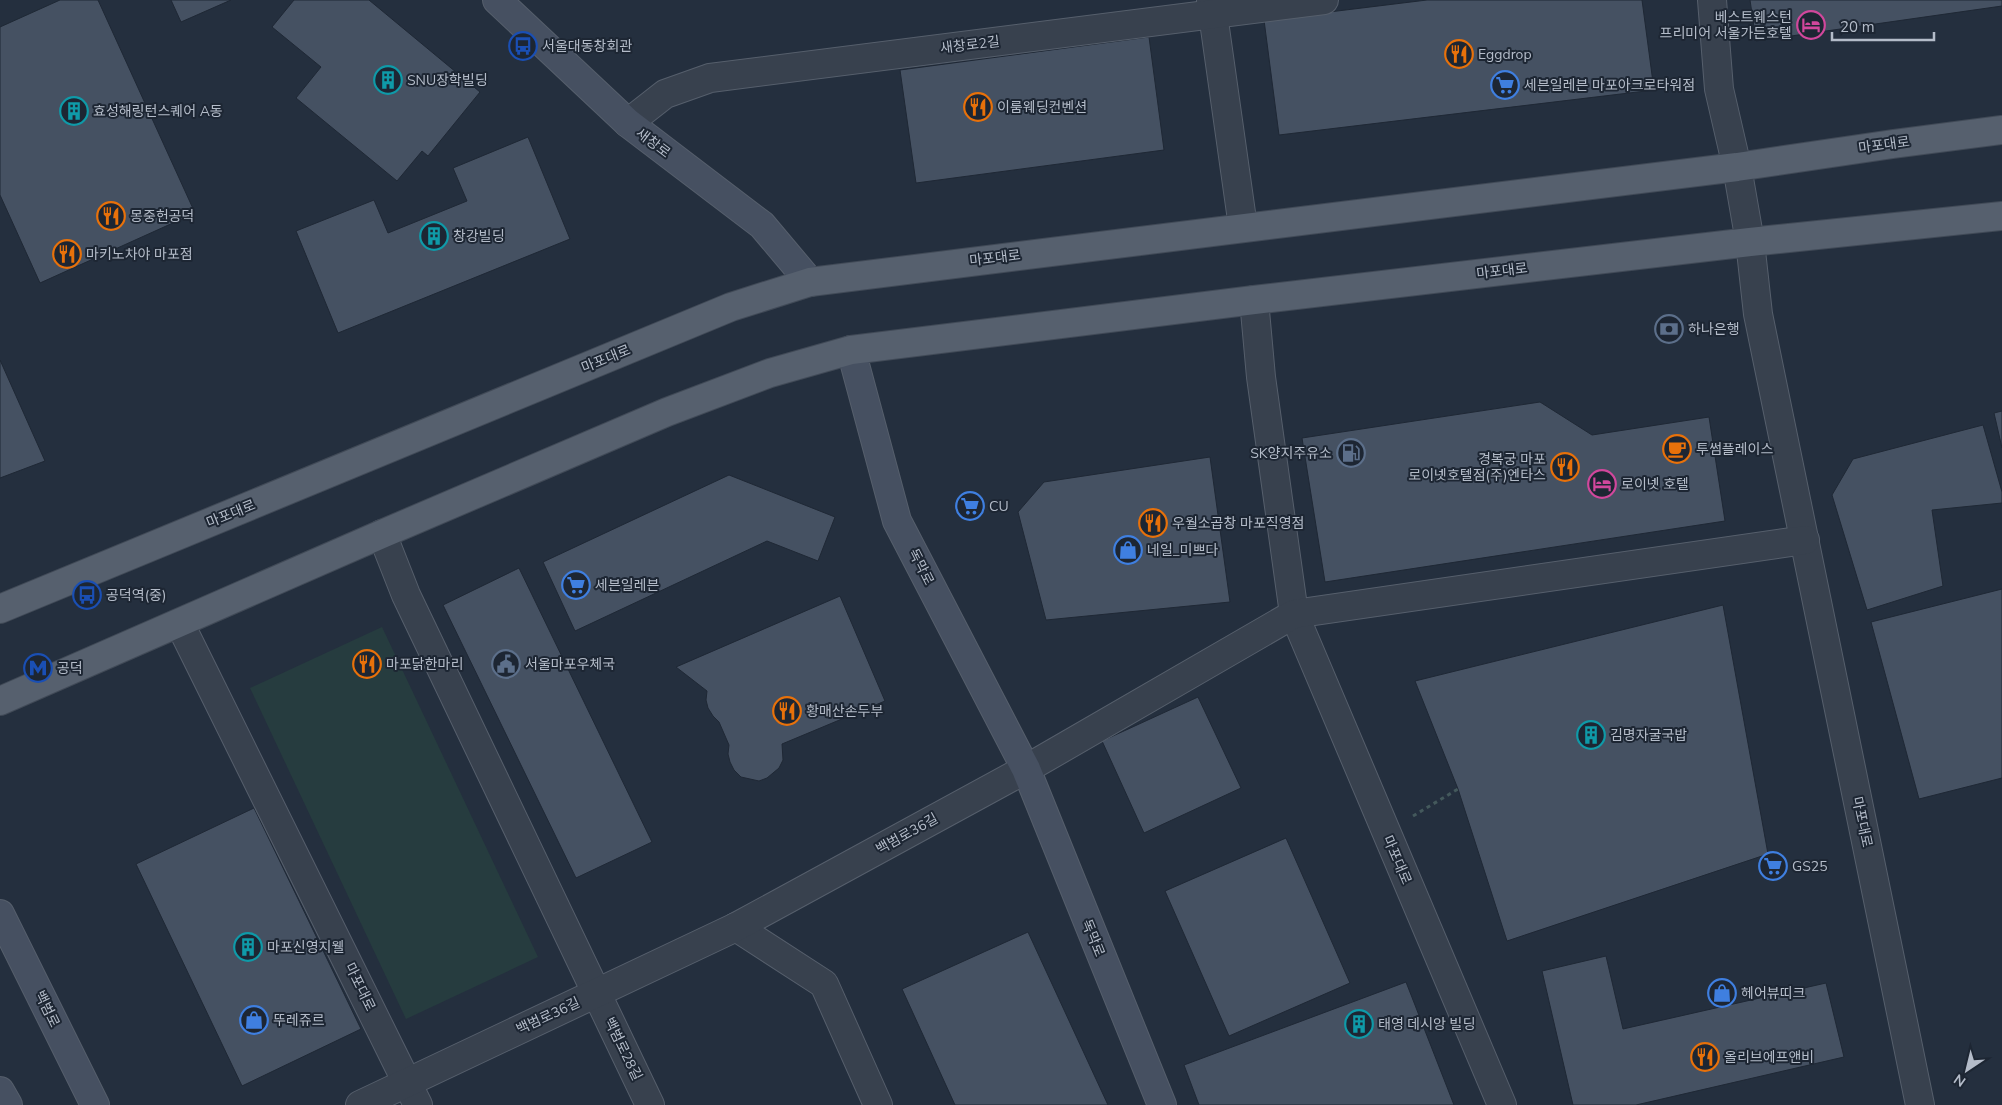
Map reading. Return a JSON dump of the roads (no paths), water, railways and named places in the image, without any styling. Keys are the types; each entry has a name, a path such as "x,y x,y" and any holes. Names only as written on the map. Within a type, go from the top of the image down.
{"main road":[{"name":"새창로","path":"498,0 628,123 762,225 810,282"},
{"name":"마포대로","path":"0,609 731,307 810,282 1737,167 2002,130"},
{"name":"마포대로","path":"0,701 180,624 382,534 677,409 770,373 851,350 1254,300 1750,242 2002,216"},
{"name":"독막로","path":"851,350 897,522 1026,770 1162,1105"},
{"name":"백범로","path":"0,914 95,1105"},
{"path":"0,1090 8,1105"}],"street":[{"name":"새창로2길","path":"628,123 665,94 710,78 1212,8 1324,0"},
{"name":"마포대로","path":"1712,0 1719,90 1737,167 1750,242 1758,314 1920,1105"},
{"path":"1212,8 1244,227"},
{"name":"마포대로","path":"1254,300 1261,378 1294,614 1502,1105"},
{"path":"382,534 406,595 596,993"},
{"path":"1026,770 1294,614 1804,540"},
{"name":"마포대로","path":"180,624 412,1094"},
{"name":"백범로36길","path":"360,1105 412,1094 596,993 736,927 1026,770"},
{"path":"736,927 824,984 878,1105"},
{"name":"백범로28길","path":"596,993 650,1105"}],"place":[{"name":"베스트웨스턴 프리미어 서울가든호텔","path":"1811,25"},
{"name":"서울대동창회관","path":"523,46"},
{"name":"Eggdrop","path":"1459,54"},
{"name":"SNU장학빌딩","path":"388,80"},
{"name":"세븐일레븐 마포아크로타워점","path":"1505,85"},
{"name":"이룸웨딩컨벤션","path":"978,107"},
{"name":"효성해링턴스퀘어 A동","path":"74,111"},
{"name":"몽중헌공덕","path":"111,216"},
{"name":"창강빌딩","path":"434,236"},
{"name":"마키노차야 마포점","path":"67,254"},
{"name":"하나은행","path":"1669,329"},
{"name":"투썸플레이스","path":"1677,449"},
{"name":"SK양지주유소","path":"1351,453"},
{"name":"경복궁 마포 로이넷호텔점(주)엔타스","path":"1565,467"},
{"name":"로이넷 호텔","path":"1602,484"},
{"name":"CU","path":"970,506"},
{"name":"우월소곱창 마포직영점","path":"1153,523"},
{"name":"네일_미쁘다","path":"1128,550"},
{"name":"세븐일레븐","path":"576,585"},
{"name":"공덕역(중)","path":"87,595"},
{"name":"마포닭한마리","path":"367,664"},
{"name":"서울마포우체국","path":"506,664"},
{"name":"공덕","path":"38,668"},
{"name":"황매산손두부","path":"787,711"},
{"name":"김명자굴국밥","path":"1591,735"},
{"name":"GS25","path":"1773,866"},
{"name":"마포신영지웰","path":"248,947"},
{"name":"헤어뷰띠크","path":"1722,993"},
{"name":"뚜레쥬르","path":"254,1020"},
{"name":"태영 데시앙 빌딩","path":"1359,1024"},
{"name":"올리브에프앤비","path":"1705,1057"}]}
